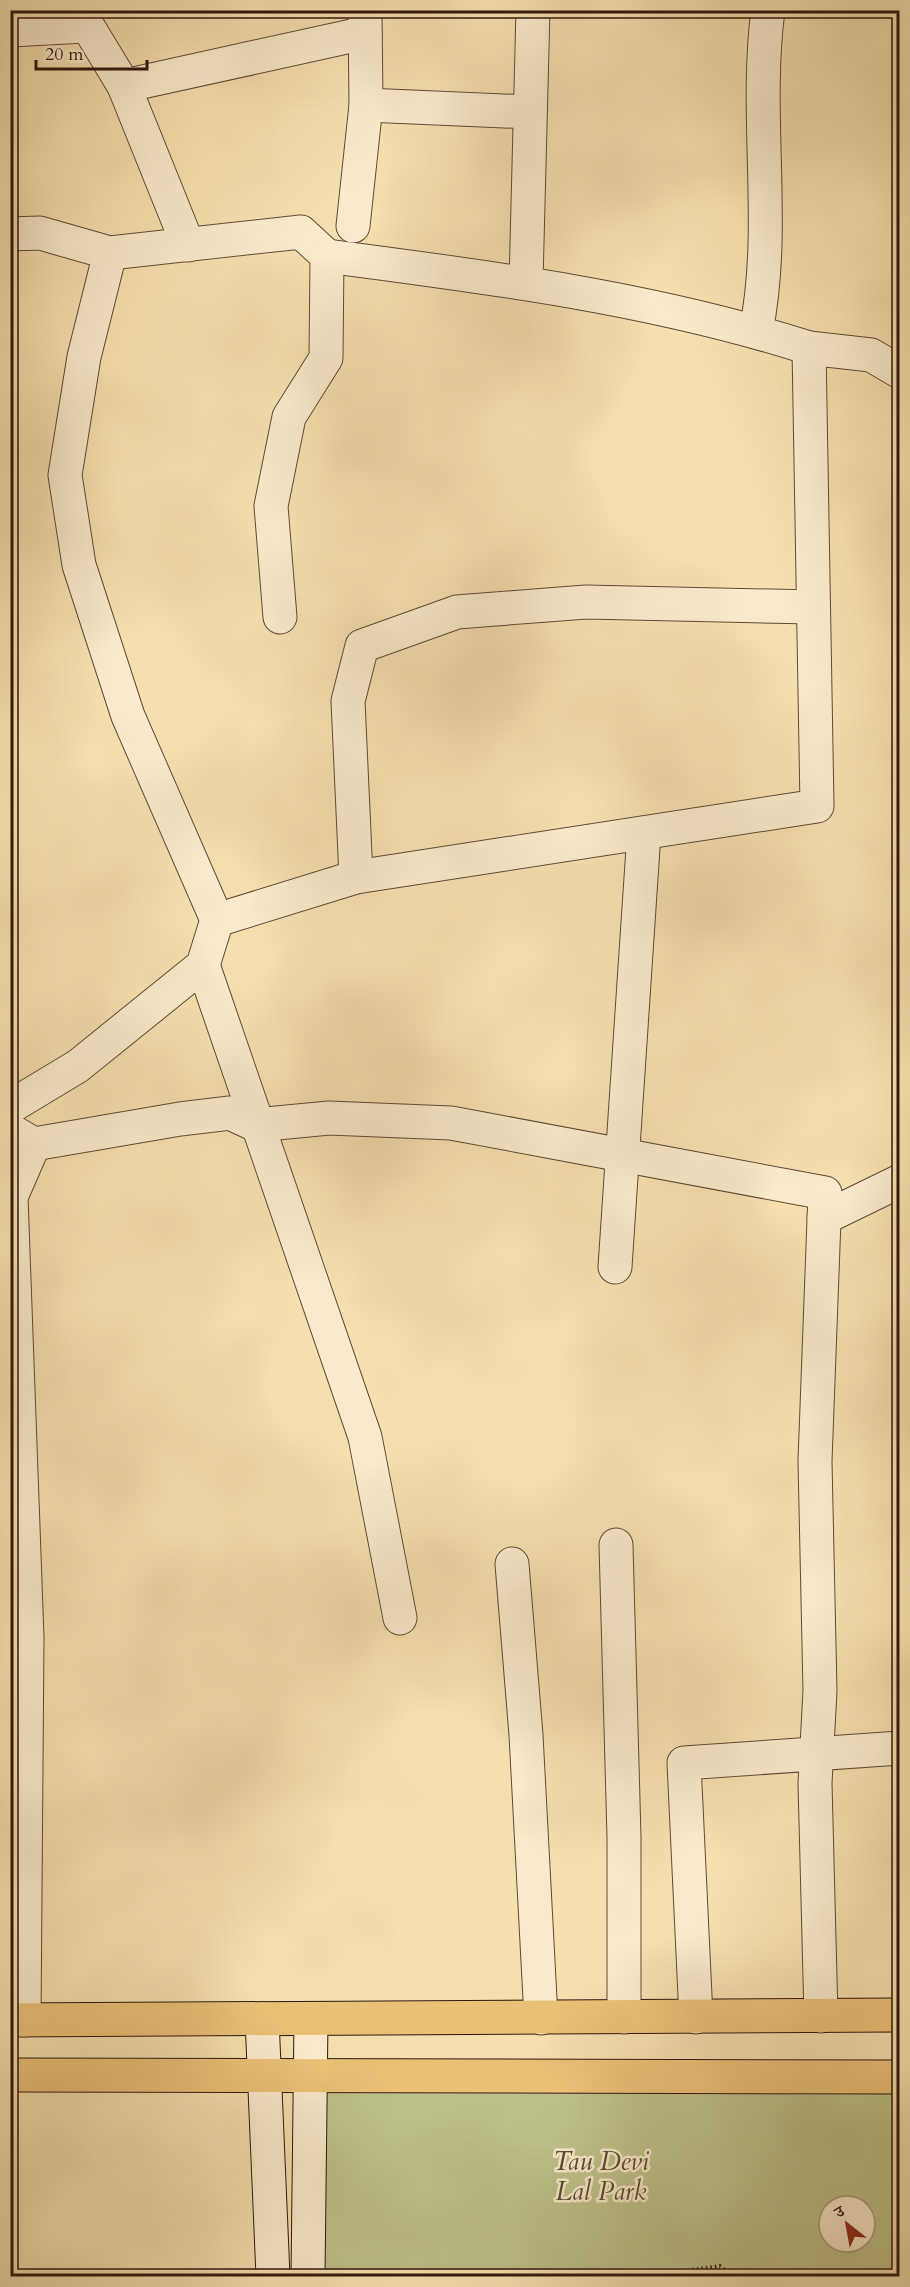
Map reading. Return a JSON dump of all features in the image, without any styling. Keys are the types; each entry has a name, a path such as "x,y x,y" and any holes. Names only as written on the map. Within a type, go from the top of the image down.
{"main road":[{"path":"17,2020 900,2015"},
{"path":"10,2075 900,2077"}],"street":[{"path":"526,282 533,10"},
{"path":"756,331 764,289 762,58 768,10"},
{"path":"10,30 82,18 124,86 188,245"},
{"path":"124,86 365,22 366,105 353,225"},
{"path":"366,105 529,112"},
{"path":"10,234 40,233 110,253 302,232 327,256 526,282 756,331 809,348 871,355 900,372"},
{"path":"10,1107 78,1066 203,965 217,920 128,716 79,565 65,475 84,357 110,253"},
{"path":"280,616 271,506 289,417 326,358 327,256"},
{"path":"217,920 356,877 817,806 809,348"},
{"path":"356,877 348,701 362,646 457,612 468,611 586,602 813,607"},
{"path":"615,1267 644,833"},
{"path":"203,965 256,1125 365,1437 400,1618"},
{"path":"17,2020 27,1637 11,1197 22,1137 230,1113 256,1125 329,1118 451,1124 825,1193 815,1461 820,1691 815,1783 821,2016"},
{"path":"824,1218 900,1181"},
{"path":"616,1545 624,1837 624,2017"},
{"path":"512,1564 526,1736 541,2018"},
{"path":"696,2017 684,1763 900,1748"},
{"path":"262,2019 273,2277"},
{"path":"308,2277 311,2020"}],"path":[{"path":"648,2277 720,2266 732,2277"}],"green space":[{"name":"Tau Devi Lal Park","path":"310,2076 899,2076 899,2276 302,2276"}]}
